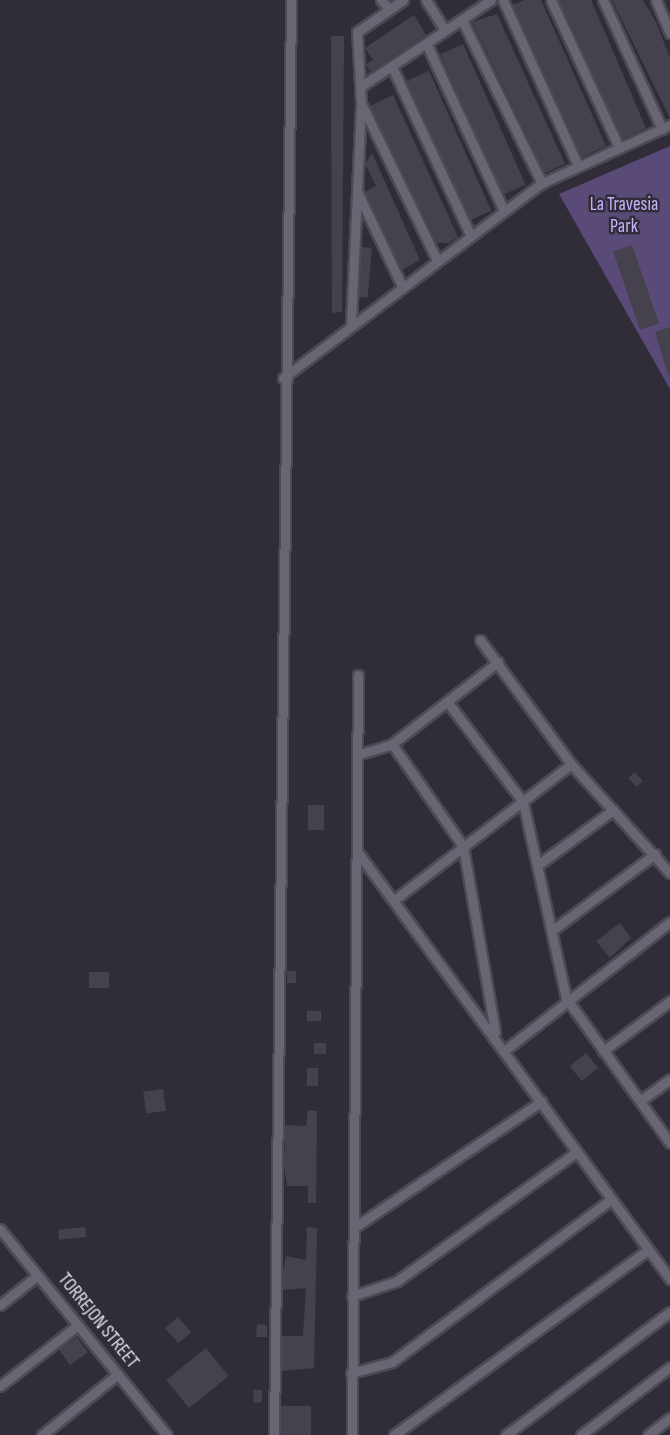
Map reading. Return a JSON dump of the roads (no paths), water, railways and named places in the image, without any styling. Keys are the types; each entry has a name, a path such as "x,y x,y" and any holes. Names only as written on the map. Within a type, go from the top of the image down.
{"street":[{"path":"274,1435 284,914 283,379 291,0"},
{"path":"381,0 389,9"},
{"path":"351,324 361,103 357,32 403,0"},
{"path":"426,0 445,30"},
{"path":"360,88 393,69 491,0"},
{"path":"503,0 578,165"},
{"path":"551,0 619,147"},
{"path":"283,379 351,324 542,183 666,127 603,0"},
{"path":"656,0 670,33"},
{"path":"462,20 542,183"},
{"path":"427,45 504,211"},
{"path":"393,69 471,236"},
{"path":"361,103 437,260"},
{"path":"358,191 402,286"},
{"path":"480,640 571,764 670,873"},
{"path":"360,754 392,744 449,704 498,662"},
{"path":"352,1435 360,754 358,675"},
{"path":"449,704 523,802 554,929 566,998 670,1143"},
{"path":"392,744 463,846 495,1034"},
{"path":"394,900 571,764"},
{"path":"539,864 613,810"},
{"path":"359,854 495,1034 575,1153 670,1279"},
{"path":"554,929 655,854"},
{"path":"505,1050 566,998 670,922"},
{"path":"603,1051 670,1000"},
{"path":"640,1101 670,1079"},
{"path":"355,1227 542,1101"},
{"path":"352,1296 397,1281 575,1153"},
{"path":"351,1373 392,1362 610,1200"},
{"name":"TORREJON STREET","path":"0,1229 163,1433"},
{"path":"394,1435 648,1250"},
{"path":"0,1305 38,1275"},
{"path":"506,1435 670,1312"},
{"path":"0,1386 78,1325"},
{"path":"582,1435 670,1367"},
{"path":"41,1435 118,1374"},
{"path":"648,1435 670,1418"}],"park label":[{"name":"La Travesia Park","path":"624,216"}]}
